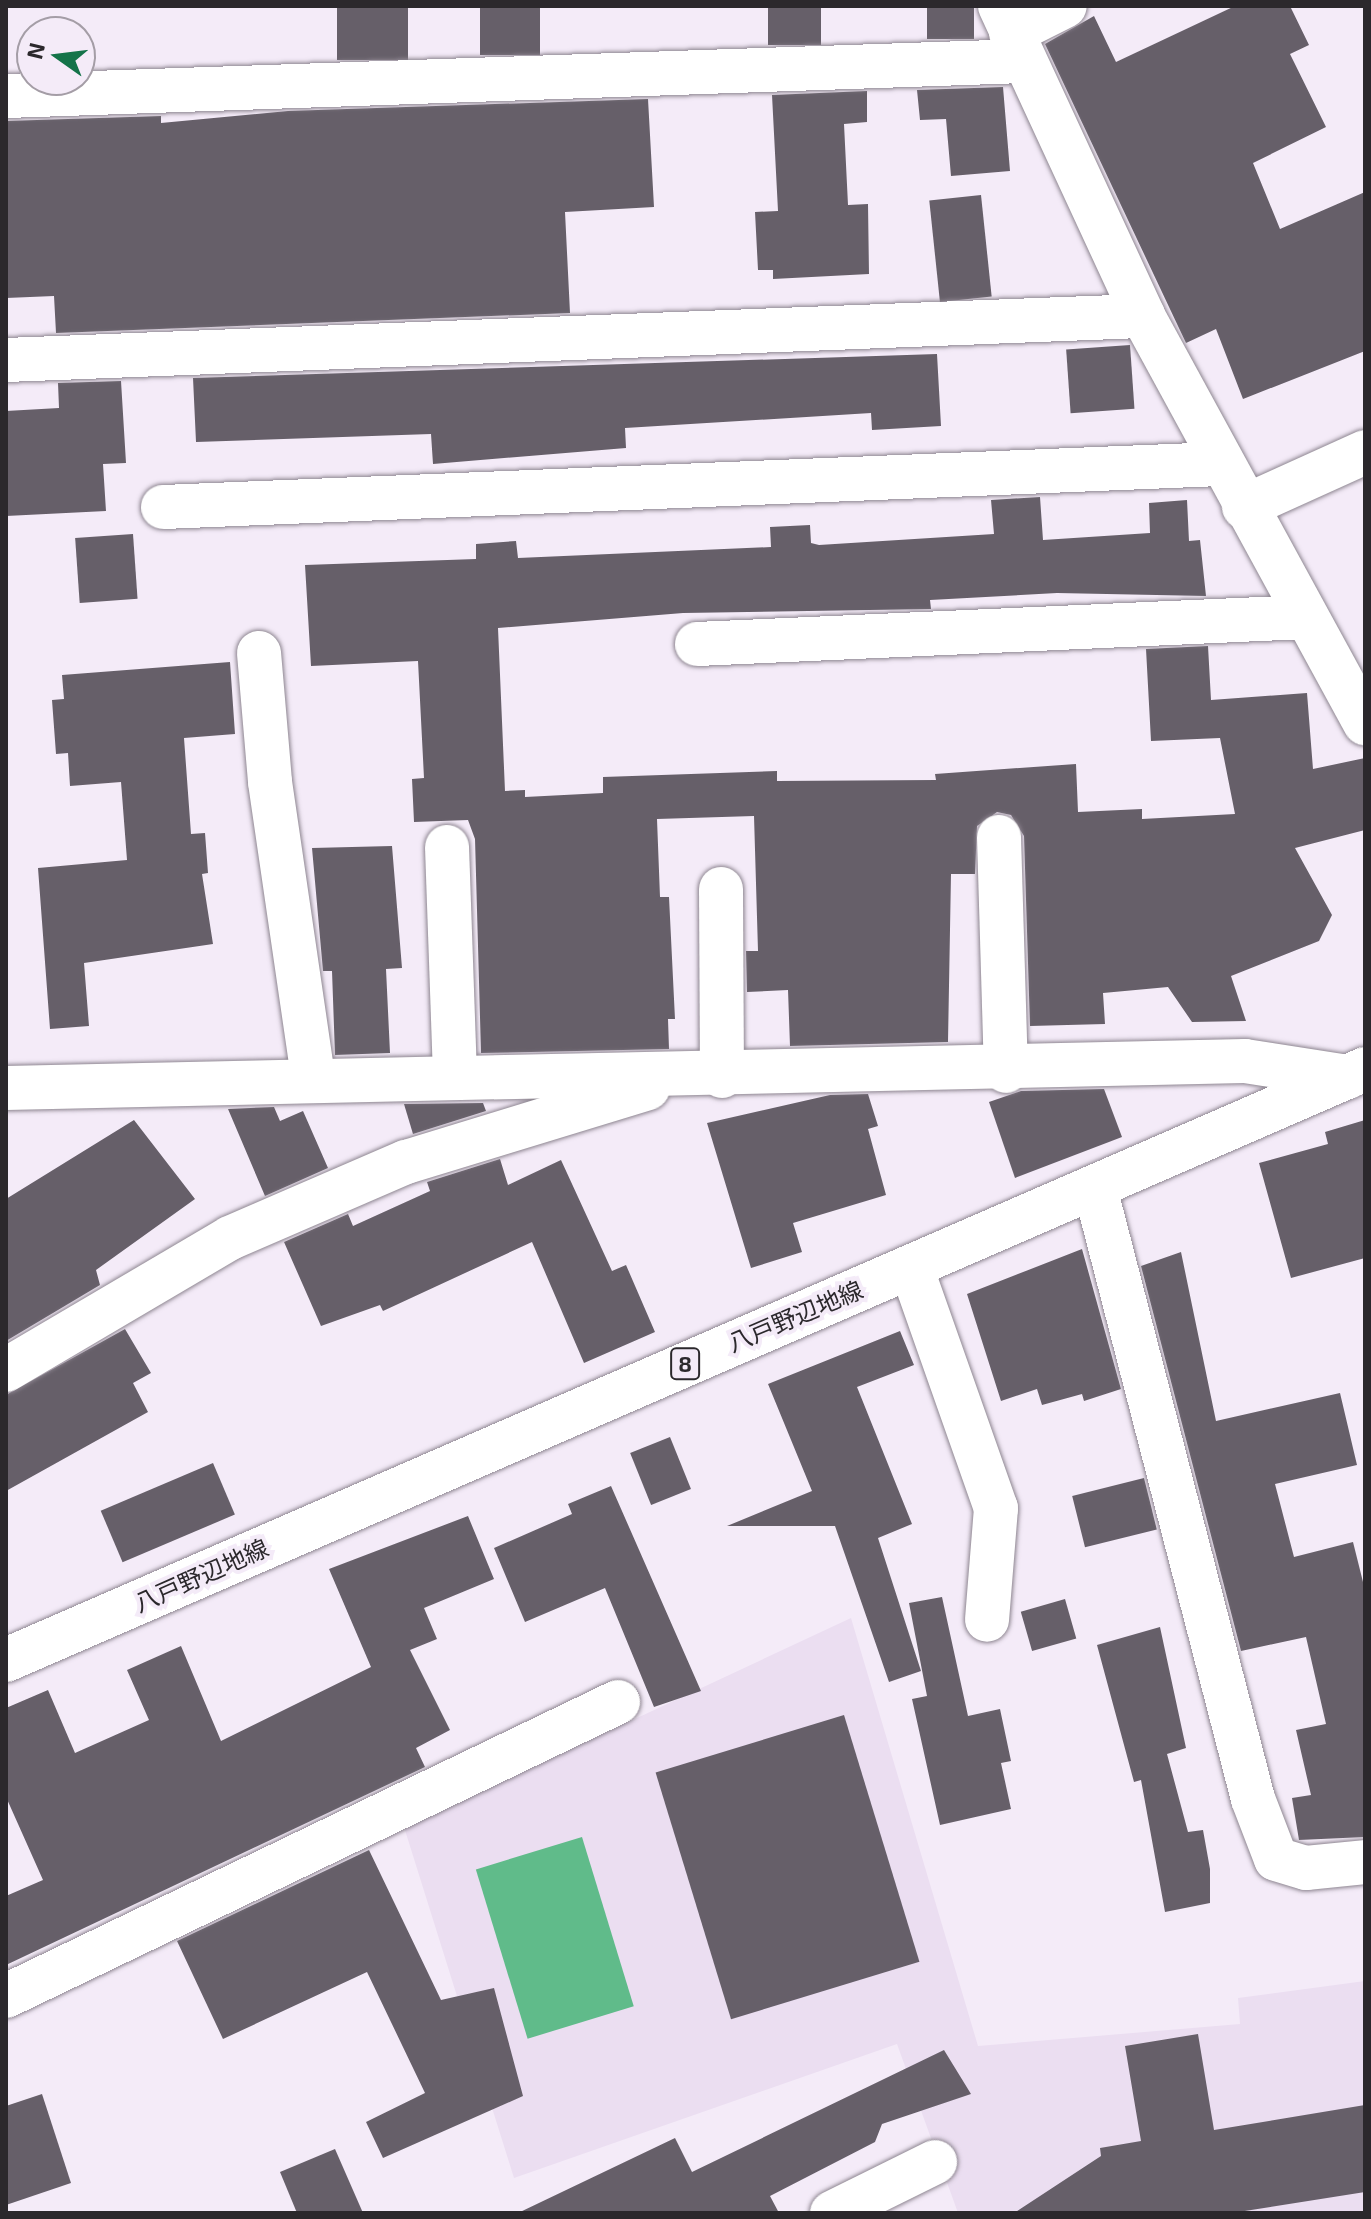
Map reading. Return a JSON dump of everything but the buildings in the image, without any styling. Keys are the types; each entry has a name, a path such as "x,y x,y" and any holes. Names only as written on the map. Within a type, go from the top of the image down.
{"street":[{"path":"6,96 1012,33 1065,6"},
{"path":"1012,33 1143,316 1244,507 1365,724"},
{"path":"6,360 1143,316"},
{"path":"1244,507 1365,452"},
{"path":"163,507 1221,464"},
{"path":"697,644 1305,617"},
{"path":"259,653 270,782 313,1076"},
{"path":"999,837 1006,1071"},
{"path":"447,847 455,1073"},
{"path":"703,1076 721,889"},
{"path":"6,1088 313,1076 455,1073 703,1076 1006,1071 1245,1061 1357,1073"},
{"name":"八戸野辺地線","path":"6,1660 1357,1073"},
{"path":"6,1370 230,1238 406,1162 703,1076"},
{"path":"1095,1188 1253,1799 1276,1859 1306,1868 1365,1862"},
{"path":"911,1267 996,1508 987,1620"},
{"path":"6,1996 618,1702"},
{"path":"832,2213 935,2162"}],"shaded area":[{"path":"851,1618 978,2046 1240,2024 1238,1998 1365,1981 1365,2213 958,2213 897,2044 514,2178 404,1827"},
{"path":"582,1837 634,2006 528,2039 476,1869"}]}
